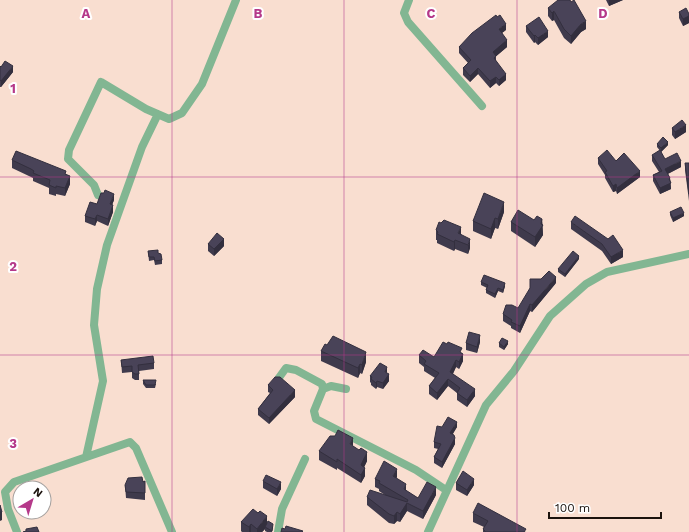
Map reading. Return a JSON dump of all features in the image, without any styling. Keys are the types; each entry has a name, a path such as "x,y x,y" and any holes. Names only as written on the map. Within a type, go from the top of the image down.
{"street":[{"path":"98,195 94,184 68,159 69,150 101,82 169,119 182,113 202,84 236,0"},
{"path":"409,0 404,13 408,22 482,106"},
{"path":"86,457 103,381 94,325 97,289 106,245 142,147 158,114"},
{"path":"428,532 486,405 514,371 550,316 565,301 586,284 607,272 689,254"},
{"path":"278,379 286,368 296,370 322,384 323,389 314,411 316,419 416,470 446,490"},
{"path":"323,389 331,386 346,389"},
{"path":"17,532 8,509 5,492 14,482 130,442 136,448 172,532"},
{"path":"278,532 282,510 305,459"}],"building":[{"path":"558,0 570,0 571,2 574,0 586,21 581,24 571,36 564,29 554,11 552,13 548,8"},
{"path":"686,8 689,16 683,19 679,12"},
{"path":"496,15 497,17 500,15 506,24 499,29 507,40 493,52 496,56 494,58 506,74 499,80 496,77 490,81 478,68 470,76 463,68 471,60 459,47 472,33"},
{"path":"539,17 548,31 538,38 535,35 534,36 526,26"},
{"path":"5,61 13,66 1,81 0,66 1,67"},
{"path":"682,120 686,125 675,132 672,128"},
{"path":"663,137 668,142 661,148 657,144"},
{"path":"607,150 616,161 624,153 640,171 617,188 616,184 613,186 605,172 607,171 598,158"},
{"path":"660,150 665,159 677,153 681,161 665,169 671,183 660,188 653,175 662,171 652,155"},
{"path":"16,151 66,171 65,174 70,176 65,188 56,186 56,188 49,185 50,180 33,173 34,171 31,169 12,160"},
{"path":"685,163 689,163 689,194"},
{"path":"105,190 114,194 110,204 113,205 108,219 97,215 95,219 85,216 90,202 97,204 101,193 104,193"},
{"path":"484,193 504,202 498,219 495,218 491,229 473,221"},
{"path":"681,207 684,213 673,218 670,212"},
{"path":"518,210 534,220 537,216 542,219 541,224 543,225 535,237 511,222"},
{"path":"575,216 608,239 613,235 623,250 611,257 602,244 571,222"},
{"path":"444,220 461,227 458,233 470,239 468,245 455,240 454,242 437,234 438,232 436,230 439,222 441,223"},
{"path":"217,233 224,239 214,249 208,244"},
{"path":"158,250 158,253 161,254 162,260 155,261 154,257 149,257 148,251"},
{"path":"573,251 579,256 565,274 558,269"},
{"path":"549,271 556,277 532,305 530,304 520,326 511,322 512,320 503,314 506,305 512,305 518,308 530,288 530,279 541,279"},
{"path":"484,275 505,283 503,290 498,288 495,294 486,290 488,285 481,282"},
{"path":"469,332 480,335 477,347 466,343"},
{"path":"333,336 366,352 362,365 360,364 358,368 321,351 325,344 327,345"},
{"path":"502,338 508,341 504,347 499,343"},
{"path":"443,342 447,344 448,342 462,348 460,352 463,354 459,362 456,360 450,372 475,389 467,400 457,393 460,388 448,379 437,393 429,386 439,373 424,364 426,361 419,355 423,350 434,357"},
{"path":"153,356 154,363 138,365 139,374 132,372 132,366 122,367 121,360"},
{"path":"380,363 387,367 385,372 389,374 383,383 377,381 376,383 370,376"},
{"path":"275,377 280,377 295,390 269,418 258,409 273,390 268,385"},
{"path":"143,380 156,380 155,385 146,385"},
{"path":"448,417 457,422 450,433 454,435 455,438 442,462 434,457 441,444 434,442 437,426 442,427"},
{"path":"338,430 353,438 350,444 359,450 361,448 367,452 361,465 365,468 361,475 337,459 337,462 319,451 330,436 335,436"},
{"path":"384,461 397,469 393,476 406,484 404,489 418,498 427,482 436,487 423,511 407,503 400,514 397,512 394,516 389,514 367,497 370,490 407,502 408,500 379,483 380,481 375,479"},
{"path":"463,471 474,479 467,490 456,483"},
{"path":"266,475 281,482 277,489 263,481"},
{"path":"142,477 143,482 145,481 145,493 126,492 125,485 128,478"},
{"path":"478,503 526,529 524,532 485,532 483,529 488,521 473,513"},
{"path":"253,509 258,513 260,511 267,516 257,529 251,524 249,527 241,522"},
{"path":"268,521 273,524 272,531 265,527"},
{"path":"286,526 303,531 281,532 282,528 285,529"},
{"path":"37,527 39,532 23,532 26,531 26,529"}]}
